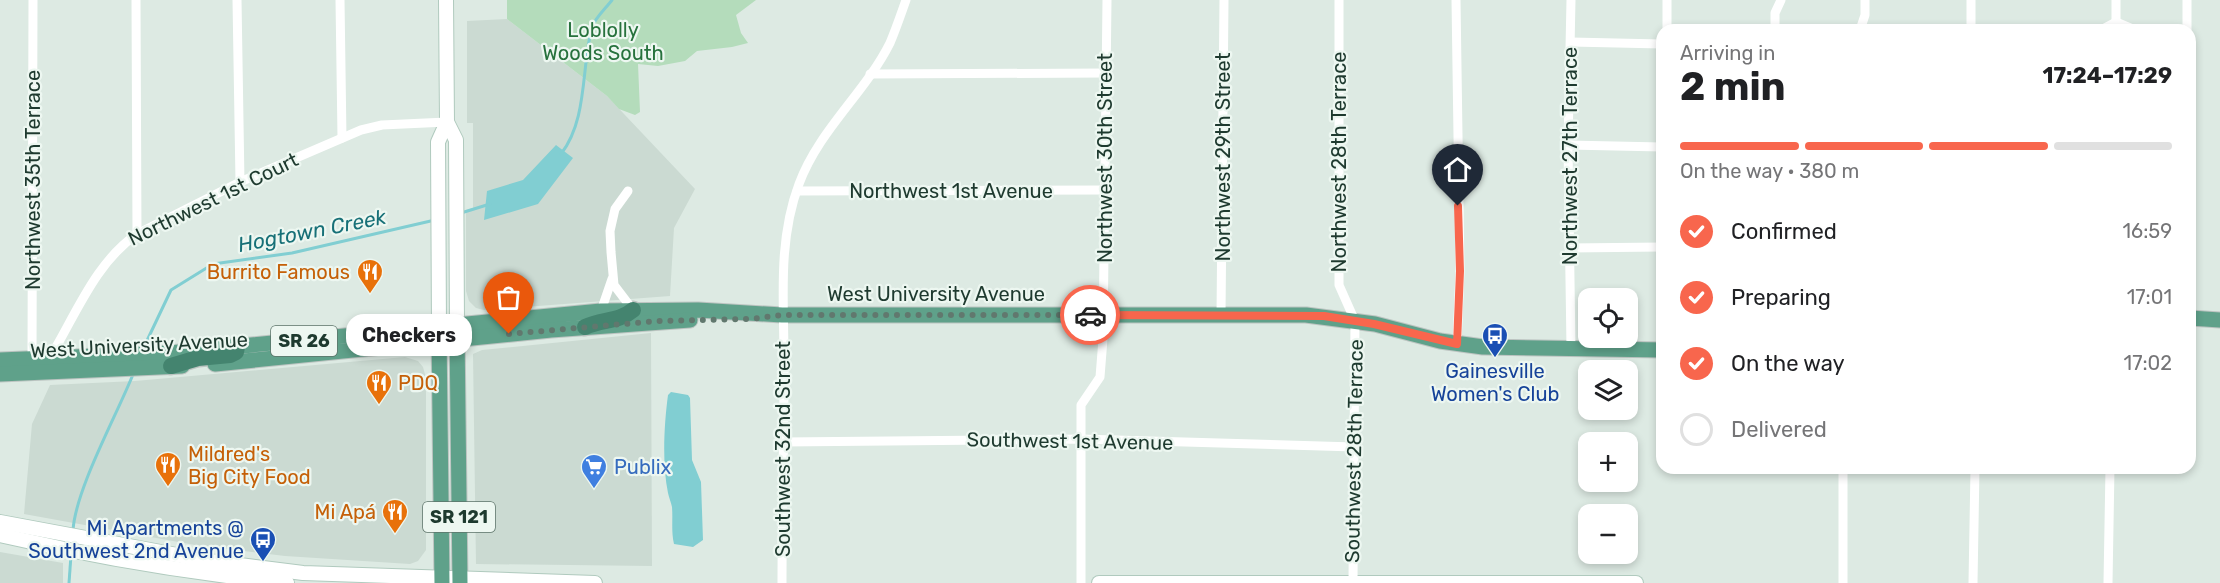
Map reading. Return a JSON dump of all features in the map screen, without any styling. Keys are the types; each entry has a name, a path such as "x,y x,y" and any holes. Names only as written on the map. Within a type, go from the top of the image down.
{"highway":[{"path":"585,327 599,320 622,319 633,310"},
{"path":"170,360 230,355 236,352 237,347"}],"main road":[{"name":"SR 121","path":"442,581 438,142 447,122 446,0"},
{"name":"SR 121","path":"447,122 456,140 460,582"},
{"name":"West University Avenue","path":"0,374 56,366 170,360 439,335 601,311 633,310 782,315 1306,315 1355,321 1457,344 1656,350"},
{"name":"West University Avenue","path":"457,332 585,327 658,321 750,319 782,315"},
{"path":"2196,318 2220,320"},
{"name":"West University Avenue","path":"237,347 439,335"},
{"name":"West University Avenue","path":"0,360 32,360 56,366"},
{"path":"0,522 253,568 460,582 595,583"},
{"path":"0,535 100,557 210,575 287,583"},
{"path":"138,563 139,548"},
{"path":"1099,583 1636,583"}],"street":[{"name":"Northwest 35th Terrace","path":"32,360 33,0"},
{"path":"136,0 137,234"},
{"path":"237,0 240,182"},
{"path":"340,0 342,138"},
{"name":"Southwest 32nd Street","path":"782,583 784,246 796,191 820,142 889,44 906,0"},
{"name":"Northwest 30th Street","path":"1081,583 1081,405 1100,377 1103,315 1107,0"},
{"name":"Northwest 29th Street","path":"1221,315 1224,0"},
{"name":"Northwest 28th Terrace","path":"1339,0 1339,285 1355,321"},
{"path":"1456,0 1460,271 1457,344"},
{"name":"Northwest 27th Terrace","path":"1571,0 1568,145 1571,348"},
{"path":"1667,0 1667,24"},
{"path":"1774,24 1775,13 1781,0"},
{"path":"1862,24 1865,15 1865,0"},
{"path":"1971,0 1971,24"},
{"path":"2116,0 2116,22"},
{"path":"2187,0 2187,24"},
{"path":"2112,24 2116,22"},
{"path":"2116,22 2121,24"},
{"path":"1571,42 1656,44"},
{"path":"870,74 1105,73"},
{"name":"Northwest 1st Court","path":"56,366 56,347 105,261 122,244 137,234 240,182 342,138 382,125 447,122"},
{"path":"1568,145 1656,147"},
{"name":"Northwest 1st Avenue","path":"796,191 1105,190"},
{"path":"601,311 612,279 610,231 615,209 627,192"},
{"path":"1569,248 1656,247"},
{"path":"612,279 617,290 628,300 633,310"},
{"name":"Southwest 28th Terrace","path":"1353,582 1355,321"},
{"name":"Southwest 1st Avenue","path":"784,442 1080,439 1355,447"},
{"path":"1843,474 1843,583"},
{"path":"1973,583 1975,474"},
{"path":"2108,583 2110,474"}],"shaded area":[{"path":"507,19 607,96 695,189 674,228 670,296 484,310 476,308 469,301 466,291 466,210 473,208 473,123 467,123 467,21"},
{"path":"651,333 652,566 476,564 473,354 482,350"},
{"path":"405,357 418,361 423,367 426,378 426,550 418,561 410,564 285,556 195,545 24,514 32,424 50,385 135,381"},
{"path":"0,552 63,563 63,583 0,583"}],"green space":[{"name":"Loblolly Woods South","path":"507,0 756,0 736,15 741,33 748,43 697,51 685,61 658,66 638,64 640,112 635,115 619,109 607,96 507,19"}],"water":[{"path":"556,145 573,158 538,204 484,220 487,191 523,180"},
{"path":"671,392 688,395 690,398 692,460 701,482 703,540 693,547 674,544 673,539 672,507 668,495 664,457 668,395"}],"waterway":[{"path":"561,154 570,140 580,109 592,27 612,0"},
{"name":"Hogtown Creek","path":"461,213 490,204"},
{"name":"Hogtown Creek","path":"143,349 171,290 213,264 292,253 435,220"},
{"name":"Hogtown Creek","path":"73,530 81,494 89,473 134,372"},
{"name":"Hogtown Creek","path":"69,583 71,555"}],"way so far":[{"path":"509,334 658,321 750,319 782,315 1090,315"}],"place":[{"name":"Burrito Famous","path":"370,295"},
{"name":"Checkers","path":"509,334"},
{"name":"Gainesville Women's Club","path":"1495,359"},
{"name":"PDQ","path":"379,406"},
{"name":"Mildred's Big City Food","path":"168,488"},
{"name":"Publix","path":"594,490"},
{"name":"Mi Apá","path":"395,535"},
{"name":"Mi Apartments @ Southwest 2nd Avenue","path":"263,563"}],"route":[{"path":"1090,315 1324,316 1374,324 1457,344 1460,271 1458,206"}]}
